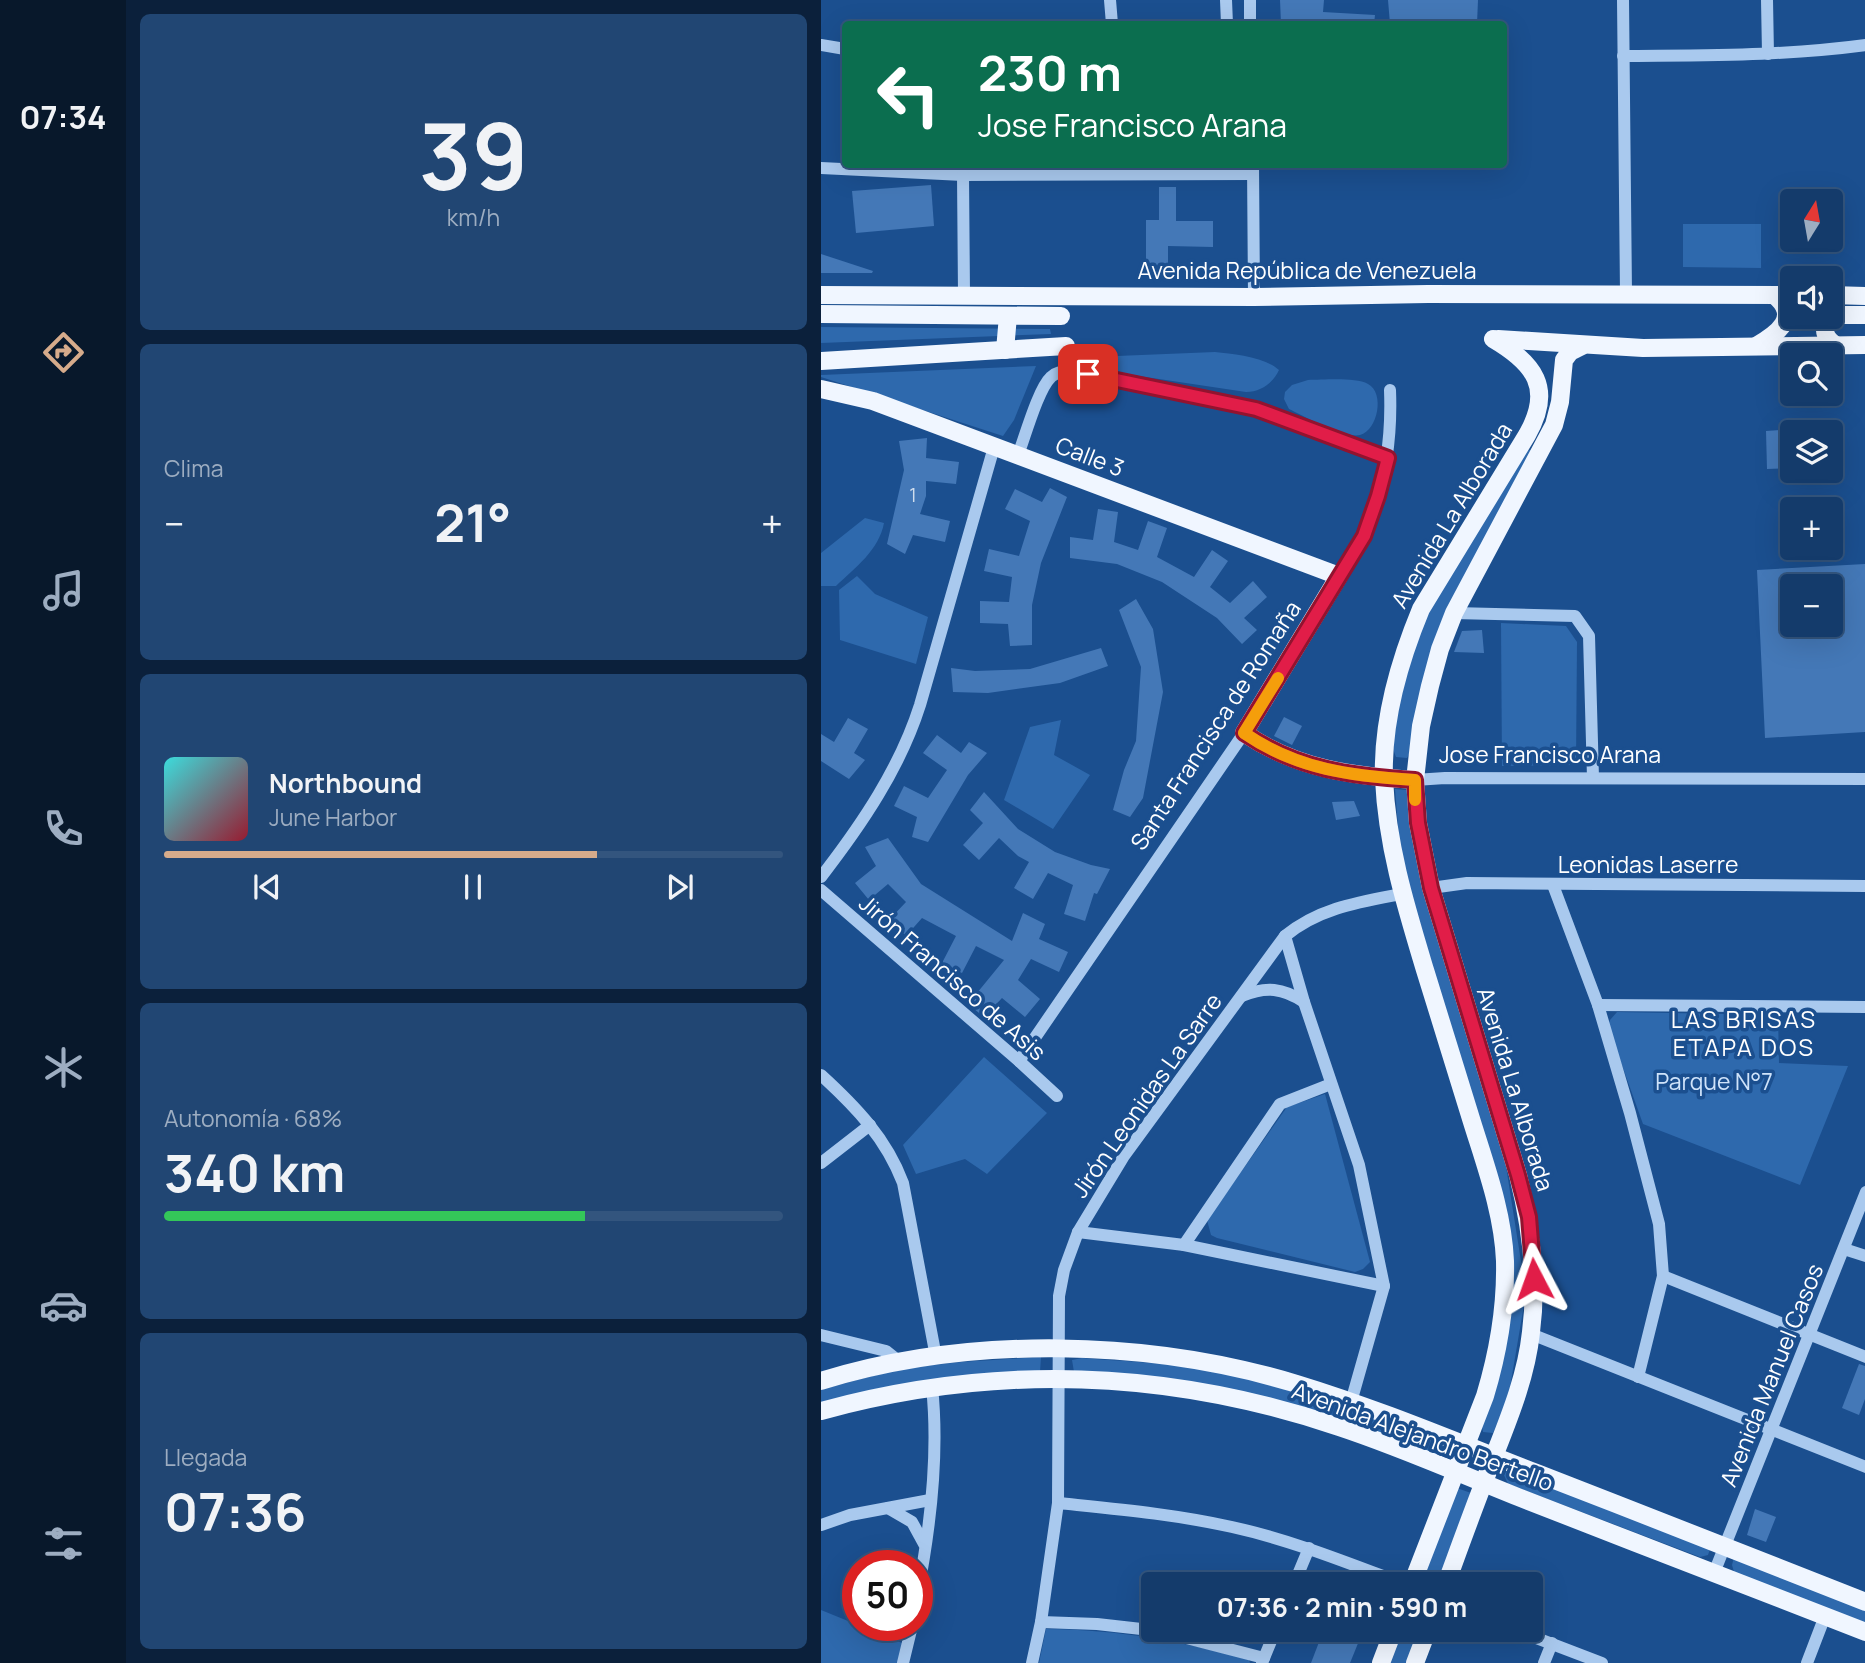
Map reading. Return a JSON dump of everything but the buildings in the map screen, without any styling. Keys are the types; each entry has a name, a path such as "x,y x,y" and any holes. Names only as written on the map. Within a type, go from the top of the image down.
{"main road":[{"path":"937,316 958,303 964,294"},
{"name":"Avenida República de Venezuela","path":"821,295 1780,295"},
{"path":"1774,295 1780,302"},
{"path":"1843,295 1865,296"},
{"path":"821,314 1061,316"},
{"path":"1843,315 1865,315"},
{"path":"1005,350 1008,316"},
{"path":"1754,347 1781,329"},
{"path":"1824,329 1826,336 1834,343"},
{"name":"Avenida La Alborada","path":"1417,1572 1485,1396 1496,1358 1505,1260 1491,1183 1401,894 1393,857 1384,778 1385,751 1393,698 1408,640 1421,610 1537,414 1540,393 1532,369 1520,356 1493,339 1582,346"},
{"path":"1843,346 1865,345"},
{"path":"821,361 1066,346"},
{"path":"1582,346 1780,347"},
{"name":"Avenida La Alborada","path":"1451,1572 1512,1410 1531,1334 1533,1272 1529,1217 1518,1175 1431,888 1418,823 1415,780 1421,726 1440,649 1454,613 1554,425 1562,391 1564,360 1572,351 1582,346"},
{"name":"Calle 3","path":"821,389 872,401 1339,576"},
{"name":"Santa Francisca de Romaña","path":"1244,733 1339,576"},
{"name":"Jose Francisco Arana","path":"1244,733 1269,750 1322,768 1351,775 1415,780"},
{"name":"Avenida Alejandro Bertello","path":"821,1381 936,1356 1019,1350 1101,1351 1200,1362 1285,1381 1351,1402 1865,1602"},
{"name":"Avenida Alejandro Bertello","path":"821,1411 859,1400 932,1387 1015,1378 1146,1383 1222,1395 1339,1427 1865,1632"},
{"path":"1381,1663 1389,1642"},
{"path":"1415,1663 1423,1642"}],"street":[{"path":"1110,0 1111,21"},
{"path":"1226,0 1227,21"},
{"path":"1250,0 1250,21"},
{"path":"1623,0 1627,293"},
{"path":"1767,0 1768,54"},
{"path":"821,45 842,48"},
{"path":"1623,56 1768,54 1865,45"},
{"path":"821,168 963,175 1253,169 1254,297"},
{"path":"963,175 964,294"},
{"path":"1018,455 1043,389 1050,377 1058,372 1088,374 1243,405 1388,458"},
{"name":"Santa Francisca de Romaña","path":"1339,576 1364,536 1378,496 1388,458 1391,429 1390,390"},
{"path":"821,877 885,784 905,746 920,705 994,447"},
{"path":"1454,613 1575,616 1589,636 1593,778"},
{"name":"Santa Francisca de Romaña","path":"1019,1061 1244,733"},
{"name":"Jose Francisco Arana","path":"1415,780 1865,779"},
{"name":"Leonidas Laserre","path":"1431,888 1467,883 1865,886"},
{"path":"1553,885 1598,1005 1659,1224 1663,1276 1638,1377"},
{"name":"Jirón Francisco de Asis","path":"821,890 1057,1096"},
{"name":"Jirón Leonidas La Sarre","path":"1032,1663 1041,1622 1058,1503 1059,1296 1064,1270 1078,1232 1124,1156 1285,936 1301,923 1340,906 1401,894"},
{"path":"1285,936 1304,1002 1359,1164 1384,1286 1351,1402"},
{"path":"1241,996 1257,990 1274,989 1290,993 1304,1002"},
{"path":"1598,1005 1865,1007"},
{"path":"821,1075 870,1125 894,1160 903,1183 936,1356"},
{"path":"1184,1245 1280,1104 1331,1084"},
{"path":"821,1163 870,1125"},
{"name":"Avenida Manuel Casos","path":"1714,1573 1865,1192"},
{"path":"1078,1232 1184,1245 1384,1286"},
{"path":"1844,1249 1865,1256"},
{"path":"1663,1276 1865,1357"},
{"path":"1531,1334 1865,1467"},
{"path":"821,1335 886,1351 901,1363"},
{"path":"923,1550 930,1500 935,1417 932,1387"},
{"path":"821,1525 850,1515 930,1500"},
{"path":"1058,1503 1163,1513 1235,1527 1309,1548 1372,1572"},
{"path":"887,1508 912,1522 924,1544"},
{"path":"1299,1572 1309,1548"},
{"path":"1807,1663 1825,1616"},
{"path":"1041,1622 1097,1624 1159,1631 1263,1660 1271,1642"},
{"path":"1543,1640 1602,1663"},
{"path":"903,1663 908,1641"},
{"path":"1544,1663 1552,1643"}],"green space":[{"path":"1683,224 1761,224 1761,268 1683,267"},
{"path":"821,327 1050,329 1051,334 821,343"},
{"path":"1215,352 1258,359 1279,370 1266,386 1246,392 1072,366 1069,365 1068,358"},
{"path":"1036,366 1014,420 1003,436 821,377 821,375"},
{"path":"1308,380 1348,380 1368,384 1378,403 1371,426 1360,435 1345,434 1289,409 1284,399 1285,392 1292,385"},
{"path":"1533,449 1470,565 1413,747 1407,758 1396,757 1392,746 1400,700 1413,648 1428,608 1526,451"},
{"path":"865,518 884,523 872,550 836,586 821,586 821,553"},
{"path":"857,576 875,594 928,617 916,664 840,640 839,590"},
{"path":"1501,623 1566,626 1577,642 1576,765 1502,766"},
{"path":"1061,720 1054,755 1090,775 1053,829 1004,800 1030,727"},
{"path":"1395,789 1417,791 1424,879 1505,1160 1526,1293 1508,1399 1493,1433 1483,1432 1481,1422 1511,1320 1512,1274 1401,863"},
{"name":"Parque N°7","path":"1617,1012 1778,1015 1779,1063 1848,1066 1800,1185 1643,1124 1608,1026"},
{"path":"984,1057 1047,1113 987,1174 965,1159 916,1174 903,1145"},
{"path":"1325,1094 1370,1262 1355,1272 1211,1235 1207,1220 1287,1107"},
{"path":"1041,1357 1040,1372 821,1408 821,1390 884,1373 939,1364"},
{"path":"1082,1358 1175,1365 1221,1373 1317,1399 1444,1443 1437,1458 1332,1418 1074,1372 1072,1360"},
{"path":"1507,1470 1710,1549 1708,1555 1700,1557 1508,1484 1504,1475"},
{"path":"1454,1487 1471,1493 1441,1572 1421,1572"},
{"path":"1734,1557 1865,1605 1865,1625 1734,1572"},
{"path":"821,1610 842,1619 842,1641 897,1641 907,1645 903,1663 821,1663"},
{"path":"1046,1629 1141,1636 1141,1642 1173,1642 1249,1660 1250,1663 1039,1663"},
{"path":"1394,1642 1414,1642 1406,1663 1386,1663"}],"slow traffic":[{"path":"1278,678 1244,733 1269,750 1322,768 1351,775 1415,780 1415,800"}],"district":[{"name":"LAS BRISAS ETAPA DOS","path":"1744,1032"}],"route":[{"path":"1088,374 1256,409 1388,458 1364,536 1244,733 1269,750 1322,768 1351,775 1415,780 1418,823 1431,888 1529,1217 1534,1279"}]}
